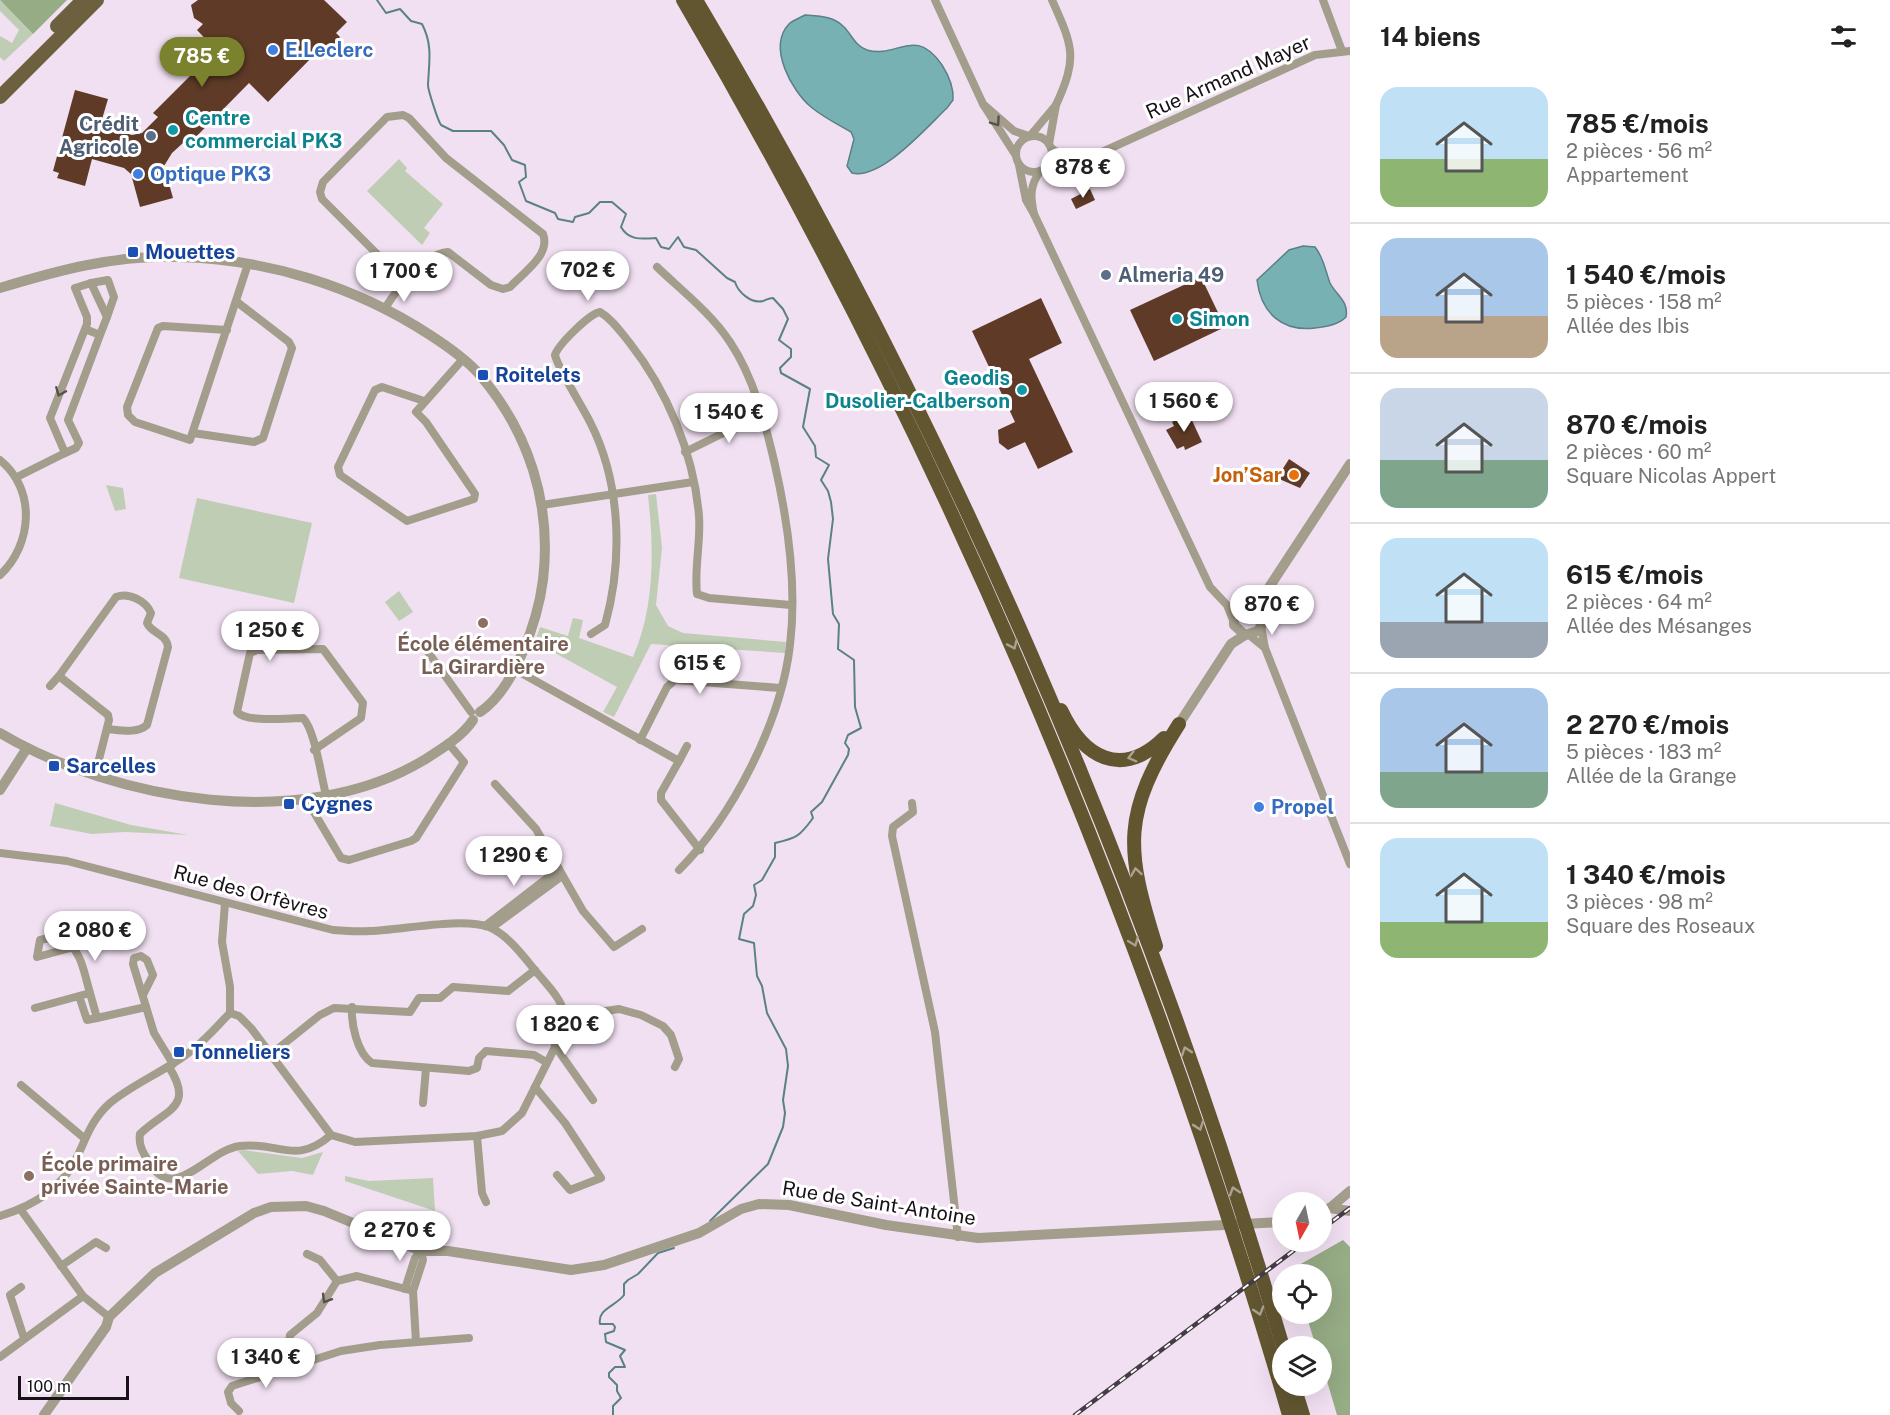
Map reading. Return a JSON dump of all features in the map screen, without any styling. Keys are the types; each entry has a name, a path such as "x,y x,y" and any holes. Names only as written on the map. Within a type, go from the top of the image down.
{"highway":[{"path":"673,0 711,61 723,67"},
{"path":"683,0 723,67 828,260 965,538 1035,697 1101,856 1158,1008 1237,1243 1289,1415"},
{"path":"696,0 787,160 888,352 1029,653 1108,844 1172,1009 1246,1228 1280,1336"},
{"path":"1029,653 1037,659 1077,738 1093,752 1111,759 1132,758 1153,749 1179,724"},
{"path":"1172,1009 1173,996 1139,890 1133,843 1138,806 1144,785 1179,724"},
{"path":"1297,1396 1303,1415"}],"main road":[{"path":"0,84 83,0"},
{"path":"0,97 97,0"}],"street":[{"path":"935,0 983,104 1016,154 1026,200 1210,587 1227,605 1234,624 1264,648"},
{"path":"1016,154 1019,143 1029,136 1056,105 1069,77 1072,59 1070,42 1052,0"},
{"path":"1323,0 1346,51"},
{"name":"Rue Armand Mayer","path":"1043,169 1080,162 1315,55 1346,51"},
{"path":"983,104 1014,131 1041,137 1065,157 1089,158"},
{"path":"1034,214 1032,182 1051,159 1050,146 1056,105"},
{"path":"385,308 405,282 432,256 448,252 491,285 503,289 510,287 542,253 546,241 543,234 446,158 409,118 394,114 387,117 330,175 323,183 320,192 322,199 405,282"},
{"path":"1019,165 1029,171 1043,169"},
{"path":"0,288 53,271 117,260 189,257 249,264 324,283 385,308 437,339 463,359 485,382 518,431 531,459 542,505 545,562 542,591 532,625 514,669 499,692 448,742 413,766 366,787 309,798 263,800 196,798 123,784 95,775 27,748 0,733"},
{"path":"191,437 249,264"},
{"path":"657,267 730,341 748,377 762,414 784,513 791,604 790,648 780,688 762,742 731,804 700,850 679,870"},
{"path":"17,477 76,448 79,443 68,420 114,297 108,280 75,288 87,317 85,329 50,417 65,453"},
{"path":"91,283 107,317"},
{"path":"227,330 163,326 158,328 127,407 128,415 135,422 191,437 254,442 263,438 292,348 290,342 237,302"},
{"path":"591,634 605,625 611,606 616,544 612,494 603,456 593,428 555,355 556,350 594,313 600,312 606,315 644,362 667,404 686,452 699,514 697,594 709,598 791,604"},
{"path":"85,329 100,335"},
{"path":"424,401 382,387 375,390 338,467 340,475 407,521 474,499 475,494 426,422 416,412 463,359"},
{"path":"686,452 762,414"},
{"path":"0,460 17,477 26,513 21,548 0,575"},
{"path":"1179,724 1231,644 1237,612 1264,595 1350,464"},
{"path":"542,505 693,482"},
{"path":"50,686 116,597 123,594 131,596 148,607 151,613 147,623 148,627 164,637 168,647 147,725 142,730 133,731 107,729"},
{"path":"1264,595 1261,620 1264,648 1350,864"},
{"path":"1227,605 1246,607 1261,620"},
{"path":"1231,644 1247,635 1255,634 1261,620"},
{"path":"423,645 475,714"},
{"path":"314,750 361,718 363,703 323,649 256,650 250,653 237,712 242,717 250,718 303,718 308,723 314,750 326,795"},
{"path":"514,669 679,761"},
{"path":"59,676 108,715 107,729 95,775"},
{"path":"640,740 667,687 675,680 780,688"},
{"path":"309,798 312,808 338,854 346,860 411,841 416,838 464,762 448,742"},
{"path":"687,746 661,793 661,800 700,850"},
{"path":"0,790 27,748"},
{"path":"495,784 503,790 507,798 536,829 583,911 614,947 642,929"},
{"path":"912,803 913,812 893,827 892,836 934,1032 958,1237"},
{"name":"Rue des Orfèvres","path":"0,853 67,861 333,930 368,932 456,924 488,927"},
{"path":"230,1013 239,1016 251,1028 331,1135 355,1142 477,1136 502,1131 513,1124 522,1113 561,1035 565,1017 560,1000 535,970 507,940 488,927 561,872"},
{"path":"0,1216 21,1210 43,1197 67,1175 95,1118 111,1102 188,1054 230,1013 230,987 222,942 225,903"},
{"path":"74,947 79,953 97,1018"},
{"path":"270,1055 320,1015 334,1008 352,1007 410,1012 419,998 440,998 453,987 508,991 535,970"},
{"path":"35,1008 90,993"},
{"path":"143,995 154,1033 179,1083 181,1098 174,1108 140,1134 139,1142 152,1167 161,1177 169,1180 180,1178 223,1149 258,1146 299,1153 313,1149 331,1135"},
{"path":"79,996 87,1020 146,1007"},
{"path":"352,1007 351,1018 366,1059 372,1063 469,1071 477,1068 479,1058 486,1052 534,1055 546,1062"},
{"path":"565,1017 618,1009 641,1015 663,1026 671,1035 679,1059 675,1067"},
{"path":"555,1046 593,1100"},
{"path":"423,1103 426,1068"},
{"path":"21,1085 84,1138"},
{"path":"535,1087 565,1123 601,1178 570,1190 557,1175"},
{"path":"477,1136 482,1193 486,1202"},
{"path":"1332,1204 1350,1191"},
{"name":"Rue de Saint-Antoine","path":"44,1415 106,1327 110,1317 169,1262 254,1213 271,1207 306,1206 324,1211 421,1251 460,1252 559,1269 585,1269 604,1265 699,1233 741,1209 767,1203 789,1204 886,1225 958,1237 999,1238 1272,1223"},
{"path":"21,1210 83,1296 110,1317"},
{"path":"1332,1210 1350,1211"},
{"path":"62,1266 96,1242 106,1248"},
{"path":"416,1342 409,1290 423,1260 421,1251"},
{"path":"307,1254 320,1260 337,1281"},
{"path":"292,1367 287,1343 290,1335 317,1312 337,1281 357,1276 409,1290"},
{"path":"21,1287 10,1295 24,1338"},
{"path":"0,1357 83,1296"},
{"path":"239,1411 231,1403 229,1388 341,1351 469,1338"}],"shaded area":[{"path":"0,0 33,34 4,61 0,57 0,36 12,43 19,30 0,11"},
{"path":"0,0 67,0 33,34"},
{"path":"805,15 826,17 840,23 859,46 867,50 878,52 914,45 923,47 932,53 945,69 952,86 953,100 903,151 876,169 864,173 852,173 847,166 854,139 851,132 825,117 804,100 790,80 781,56 780,44 783,34 789,24"},
{"path":"399,159 407,168 405,171 443,204 424,228 430,233 422,245 367,191"},
{"path":"1303,246 1315,247 1318,251 1330,283 1344,302 1346,317 1336,324 1315,328 1293,327 1275,318 1263,302 1257,280 1289,250"},
{"path":"106,485 123,488 126,509 115,511"},
{"path":"656,494 662,548 656,605 668,626 683,633 786,642 785,653 651,644 614,717 603,712 617,687 535,642 540,627 568,636 573,618 583,620 579,638 633,657 645,618 651,578 648,495"},
{"path":"197,498 312,523 294,603 179,578"},
{"path":"399,591 413,612 399,621 385,602"},
{"path":"55,803 131,825 188,835 125,832 92,834 50,826"},
{"path":"238,1151 302,1158 323,1152 313,1175 292,1171 258,1174"},
{"path":"345,1176 369,1181 433,1178 435,1211 345,1181"},
{"path":"1343,1240 1350,1247 1350,1415 1337,1415 1331,1396 1332,1336 1313,1336 1309,1324 1332,1324 1332,1264 1301,1264 1322,1252 1332,1252 1332,1246"}],"building":[{"path":"198,0 324,0 347,22 336,33 340,37 333,46 323,56 318,51 268,102 249,83 187,146 184,142 172,153 164,166 173,198 140,207 131,174 124,168 92,159 85,186 57,178 59,173 53,171 75,90 108,99 100,126 132,135 142,133 158,117 153,113 216,50 197,30 203,24 194,18 191,5"},
{"path":"1090,189 1095,200 1076,209 1071,199"},
{"name":"Simon","path":"1201,277 1225,327 1154,361 1130,310"},
{"name":"Geodis Dusolier-Calberson","path":"1041,298 1062,343 1029,359 1073,452 1038,469 1025,442 1008,450 999,443 998,430 1015,422 972,331"},
{"path":"1189,414 1202,442 1185,450 1184,446 1177,449 1166,430 1174,426 1172,422"},
{"name":"Jon’Sar","path":"1289,459 1310,473 1300,488 1277,478"}],"waterway":[{"path":"377,0 386,13 400,9 411,21 422,24 429,46 428,88 441,125 453,131 491,131 504,145 512,160 525,165 526,177 519,182 526,201 555,213 558,219 573,222 575,217 589,213 600,202 612,202 626,214 621,227 628,235 636,238 656,238 661,247 669,249 678,237 684,247 696,250 727,278 735,282 746,296 754,301 773,298 788,319 779,340 791,349 791,357 780,368 781,373 810,389 803,427 815,446 816,457 829,465 821,480 828,491 833,519 828,559 833,614 839,624 838,649 854,660 855,707 861,728 848,735 845,743 849,749 848,755 822,802 811,812 813,818 809,824 801,833 788,840 775,843 775,857 762,880 754,885 756,895 753,906 744,914 739,939 754,943 757,976 762,986 767,1013 786,1049 788,1066 783,1100 785,1113 783,1127 768,1164 710,1221"},
{"path":"613,1415 613,1406 621,1398 617,1385 609,1377 609,1373 615,1367 625,1367 620,1356 625,1350 606,1342 605,1334 614,1331 615,1327 613,1324 600,1324 601,1315 621,1299 624,1295 624,1284 628,1280 638,1274 658,1253 674,1248"}],"railway":[{"path":"1332,1222 1350,1208"},
{"path":"1075,1415 1292,1252"}],"place":[{"name":"E.Leclerc","path":"273,50"},
{"name":"Centre commercial PK3","path":"173,130"},
{"name":"Crédit Agricole","path":"151,136"},
{"name":"Optique PK3","path":"138,174"},
{"name":"Mouettes","path":"133,252"},
{"name":"Almeria 49","path":"1106,275"},
{"name":"Simon","path":"1177,319"},
{"name":"Roitelets","path":"483,375"},
{"name":"Geodis Dusolier-Calberson","path":"1022,390"},
{"name":"Jon’Sar","path":"1294,475"},
{"name":"École élémentaire La Girardière","path":"483,623"},
{"name":"Sarcelles","path":"54,766"},
{"name":"Cygnes","path":"289,804"},
{"name":"Propel","path":"1259,807"},
{"name":"Tonneliers","path":"179,1052"},
{"name":"École primaire privée Sainte-Marie","path":"29,1176"}]}
